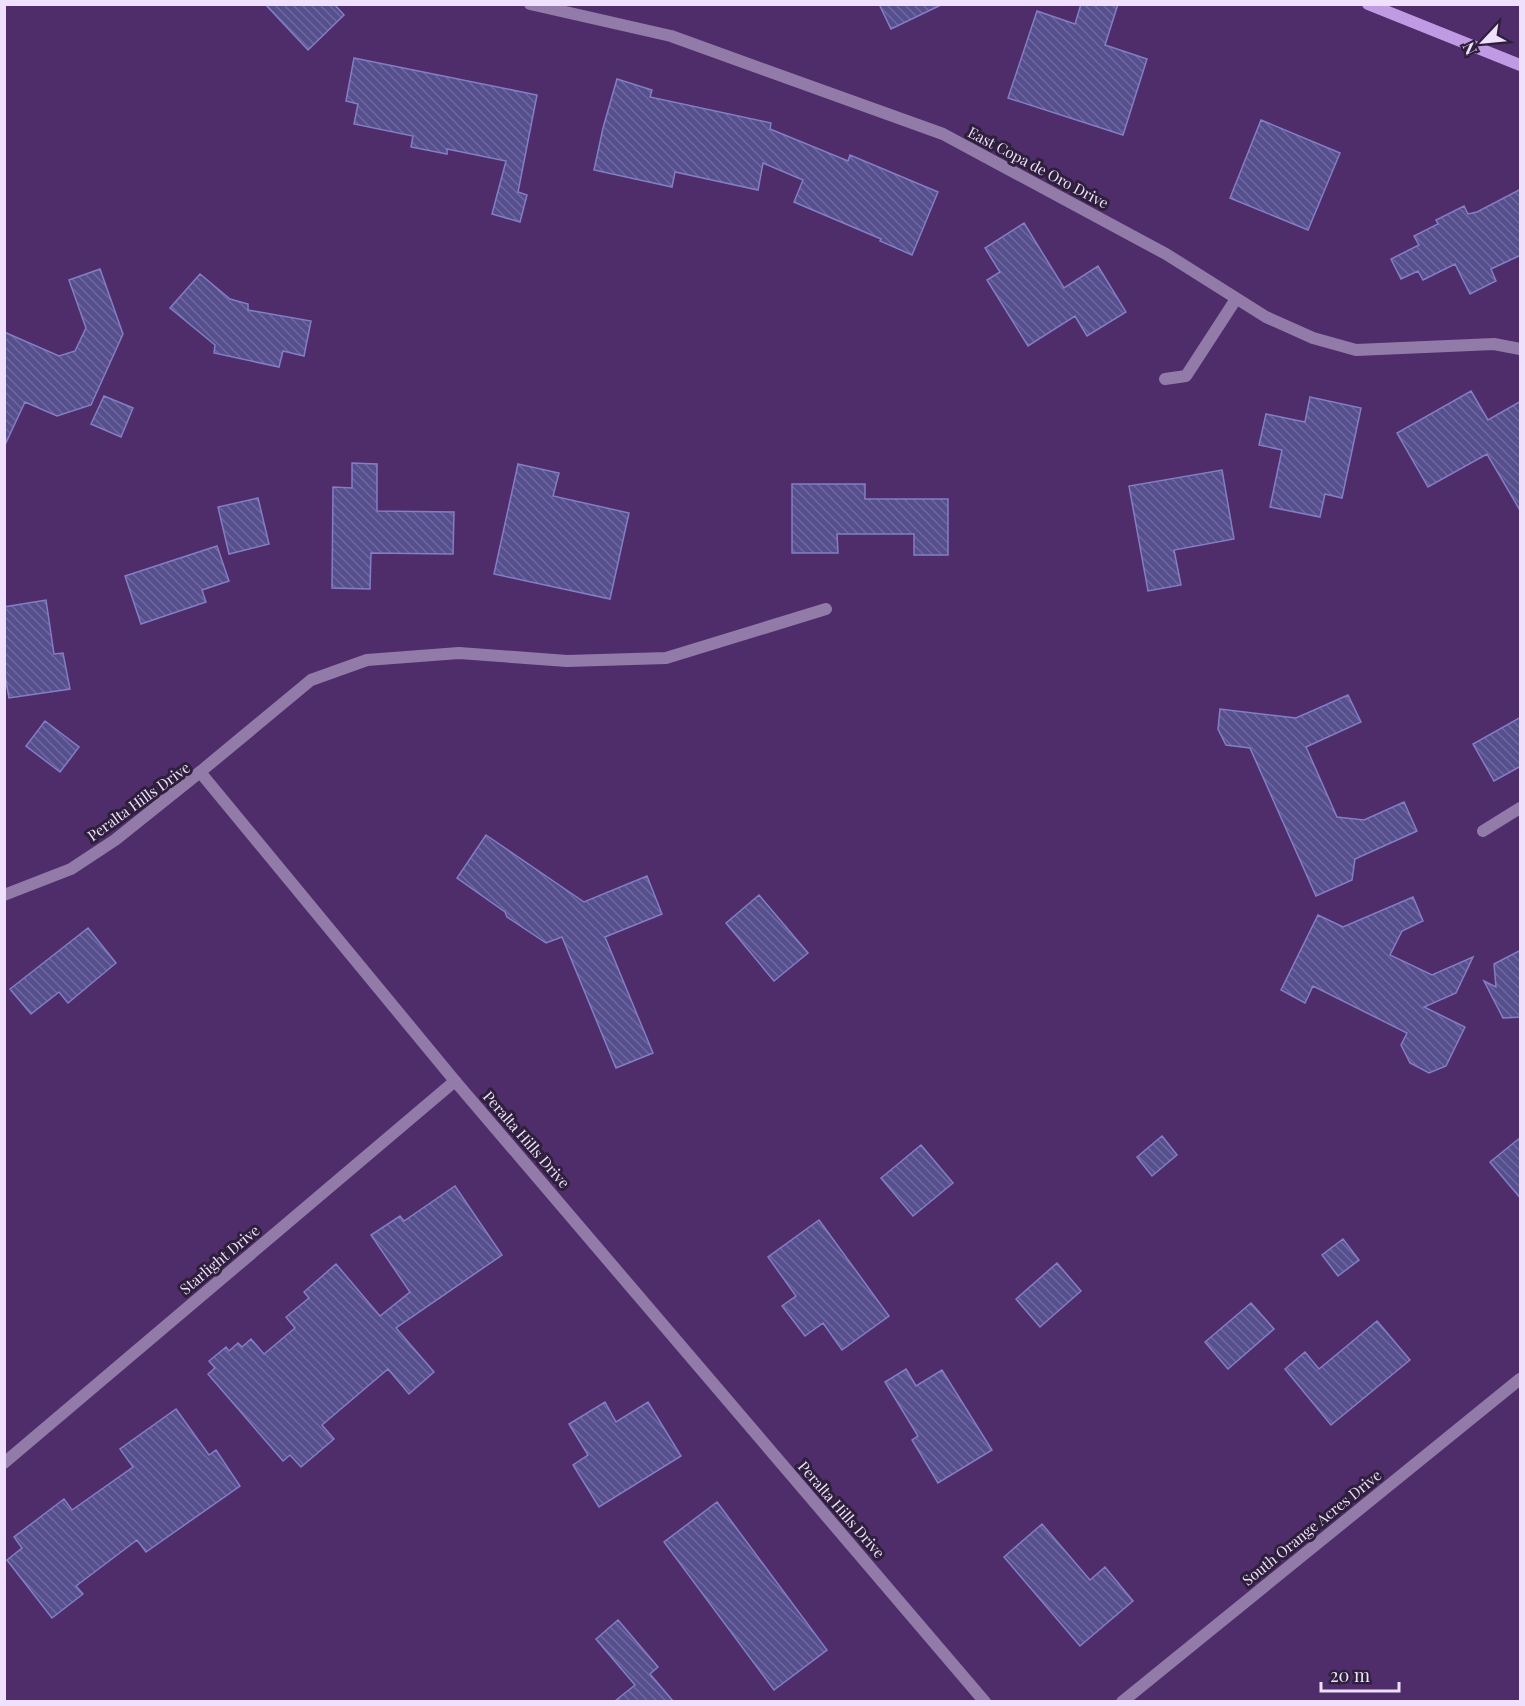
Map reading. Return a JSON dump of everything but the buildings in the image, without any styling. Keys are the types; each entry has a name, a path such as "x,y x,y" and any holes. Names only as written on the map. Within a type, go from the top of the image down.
{"main road":[{"path":"1368,4 1521,65"}],"street":[{"name":"East Copa de Oro Drive","path":"530,4 671,36 943,134 1166,254 1266,316 1313,338 1356,350 1494,344 1521,349"},
{"path":"1165,379 1186,376 1236,299"},
{"path":"200,772 311,680 367,660 459,653 567,661 666,658 826,609"},
{"name":"Peralta Hills Drive","path":"4,895 70,869 115,840 200,772 455,1081 985,1701"},
{"path":"1483,831 1521,808"},
{"name":"Starlight Drive","path":"4,1463 455,1081"},
{"name":"South Orange Acres Drive","path":"1122,1701 1521,1379"}]}
